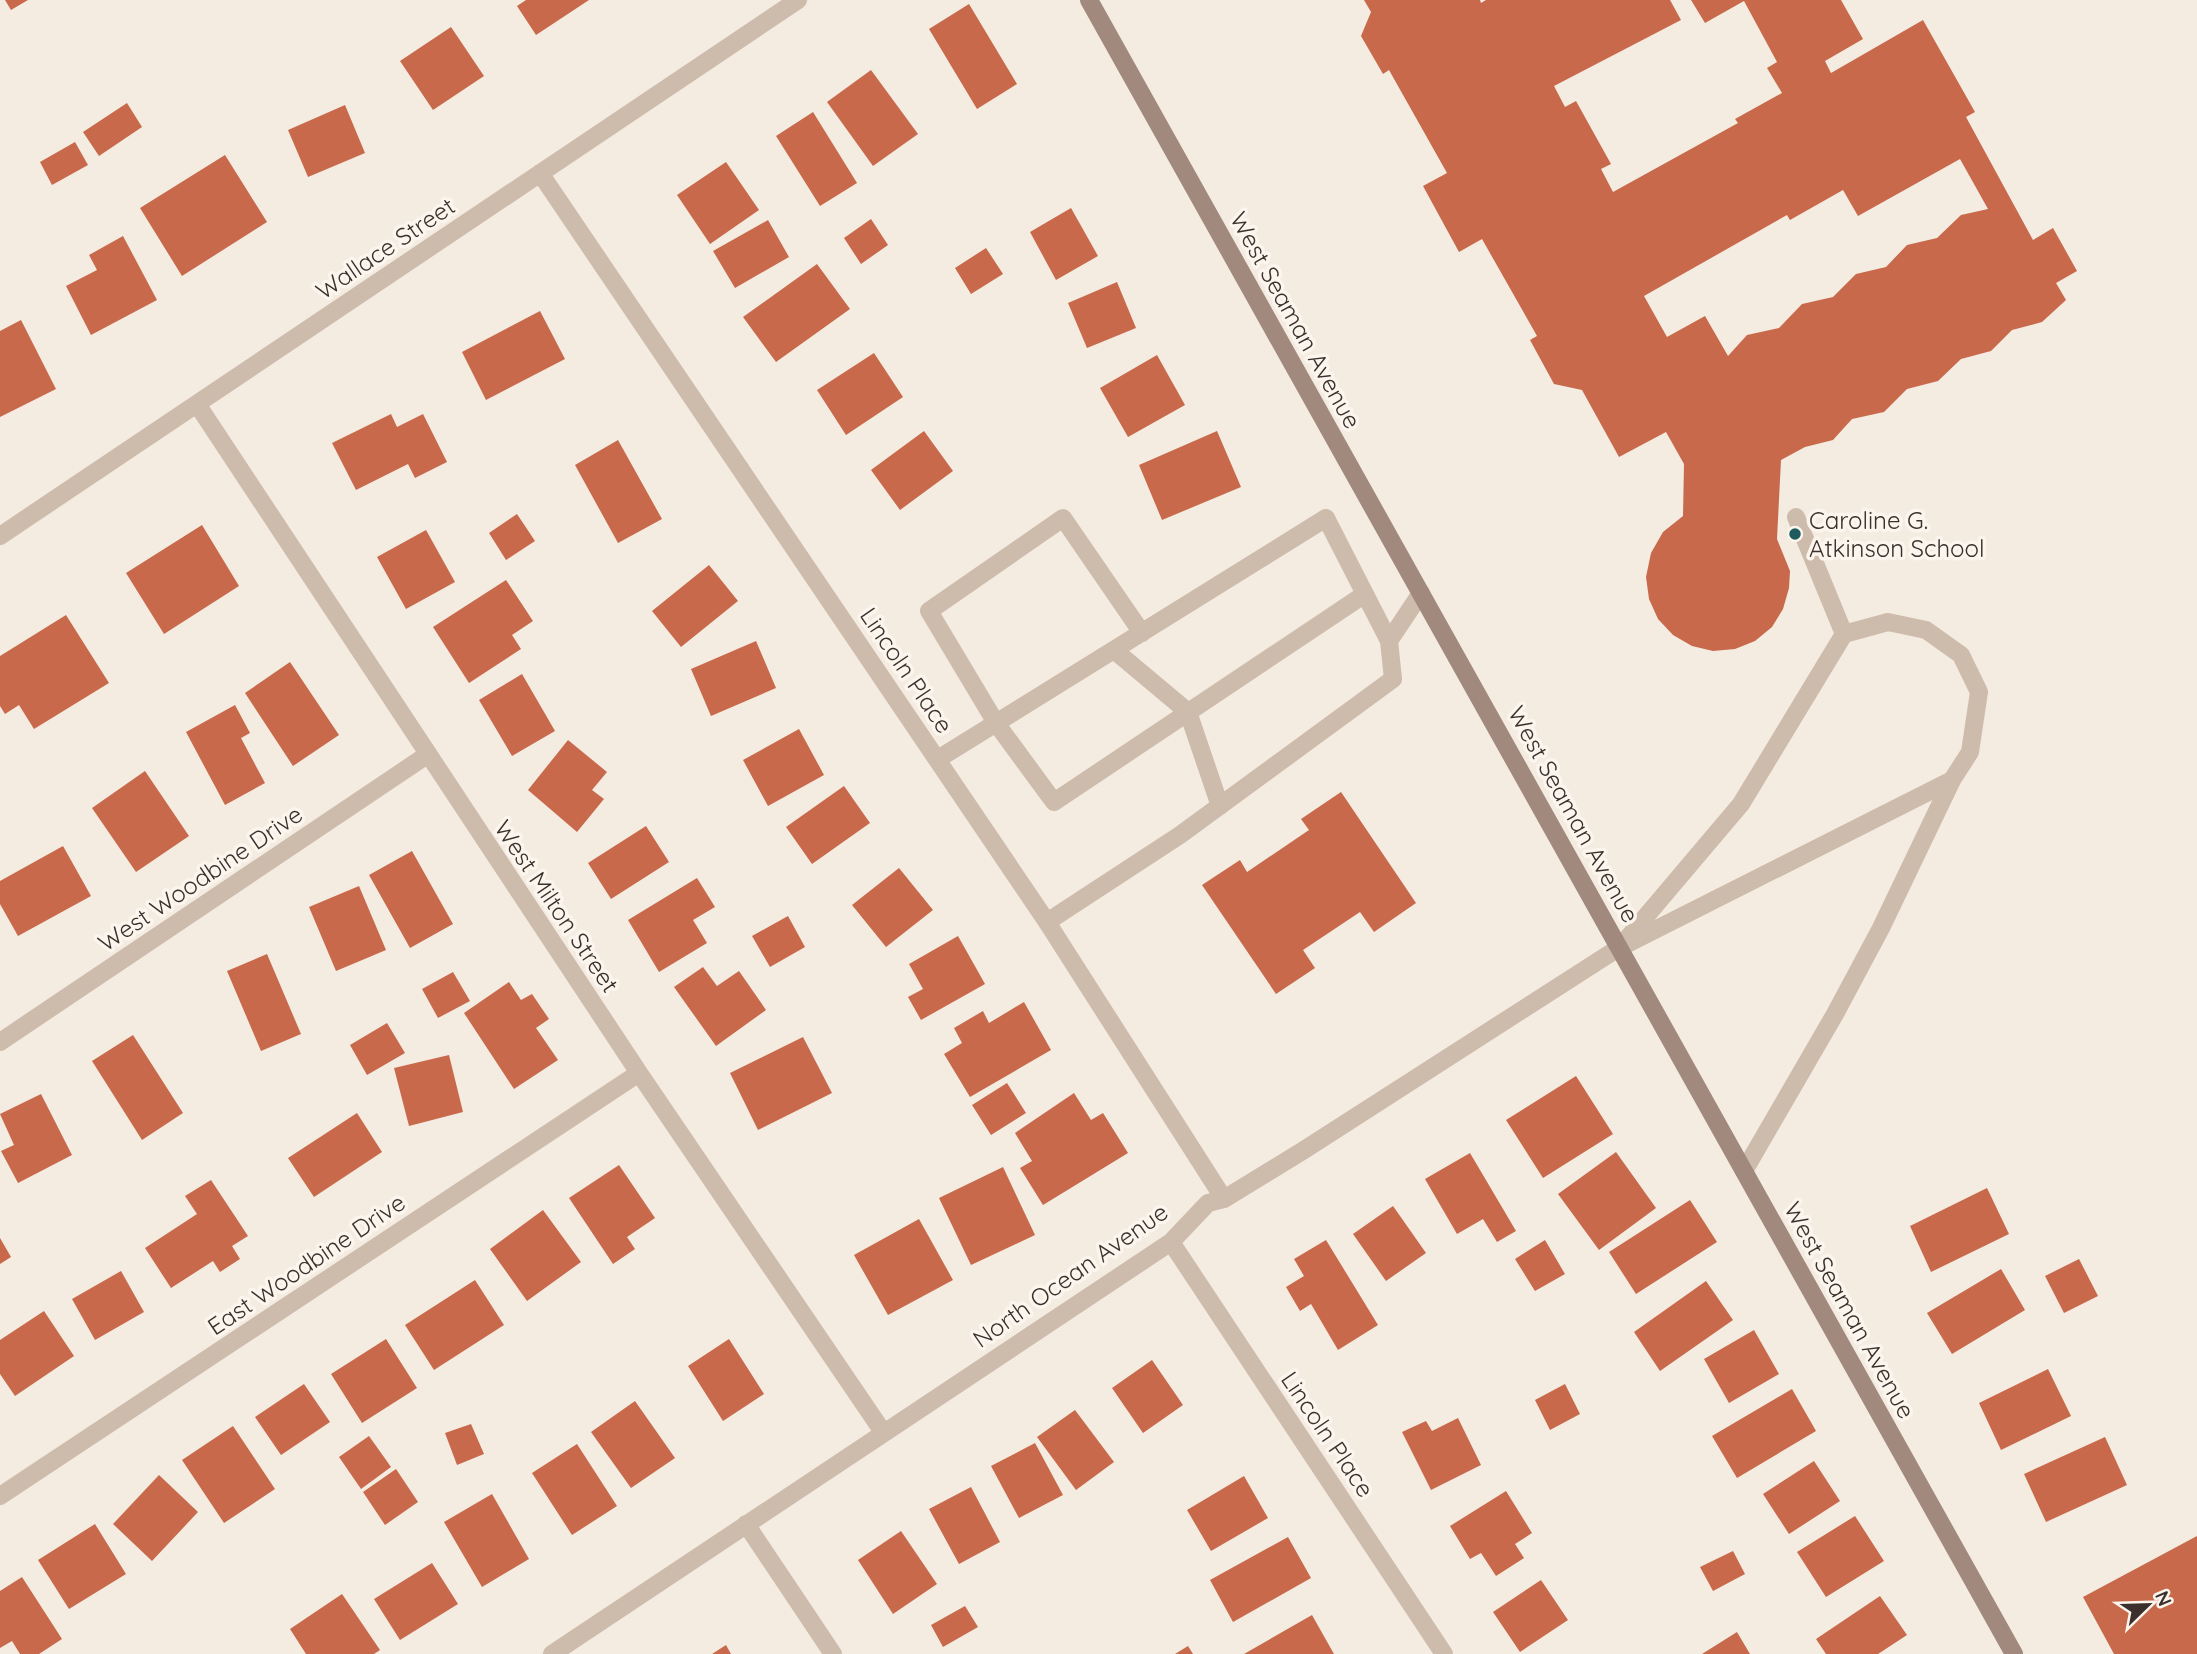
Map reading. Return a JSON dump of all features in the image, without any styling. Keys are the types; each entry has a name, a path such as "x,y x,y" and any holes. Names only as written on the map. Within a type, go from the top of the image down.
{"main road":[{"name":"West Seaman Avenue","path":"1092,1 2014,1654"}],"street":[{"name":"Wallace Street","path":"0,536 798,0"},
{"name":"Lincoln Place","path":"540,173 1047,922 1224,1199"},
{"name":"West Milton Street","path":"197,404 639,1073 883,1432"},
{"path":"938,760 1326,517 1389,641 1393,679 1220,806 1047,922"},
{"path":"1796,517 1844,634"},
{"path":"1142,632 1063,518 929,611 996,723 1054,802 1365,594"},
{"path":"1389,641 1421,593"},
{"path":"1620,947 1741,804 1844,634 1888,622 1926,630 1961,655 1979,692 1970,752 1952,780 1881,928 1803,1073 1744,1171"},
{"path":"1114,650 1188,712 1220,806"},
{"name":"West Woodbine Drive","path":"0,1042 427,755"},
{"path":"1620,947 1952,780"},
{"name":"North Ocean Avenue","path":"552,1654 1171,1241 1208,1203 1224,1199 1620,947"},
{"name":"East Woodbine Drive","path":"0,1496 639,1073"},
{"name":"Lincoln Place","path":"1171,1241 1444,1654"},
{"path":"746,1524 833,1654"}],"building":[{"path":"5,0 28,0 11,10"},
{"path":"526,0 589,0 536,35 517,6"},
{"path":"1364,0 1480,0 1481,3 1486,0 1670,0 1681,20 1554,86 1565,107 1576,101 1611,164 1601,169 1613,192 1738,123 1735,119 1782,93 1767,68 1777,62 1744,1 1705,23 1691,0 1841,0 1863,39 1825,61 1831,73 1923,20 1975,112 1966,117 2033,240 2053,228 2077,271 2056,283 2066,300 2042,322 2012,330 1991,351 1961,359 1938,381 1907,389 1884,412 1852,419 1833,440 1805,447 1781,460 1777,539 1790,571 1783,609 1772,627 1755,641 1735,649 1713,651 1692,646 1673,635 1658,619 1649,599 1646,577 1651,553 1663,532 1683,516 1684,464 1666,432 1619,457 1582,390 1554,384 1530,340 1537,336 1482,239 1459,252 1423,186 1447,173 1389,70 1383,74 1361,36 1371,12","holes":["1960,159 1988,209 1961,215 1937,238 1907,245 1886,267 1856,274 1833,297 1802,304 1779,328 1747,335 1728,356 1705,316 1667,337 1644,296 1787,215 1790,220 1843,190 1858,216"]},
{"path":"969,4 1017,84 977,109 929,29"},
{"path":"451,27 484,76 433,110 400,61"},
{"path":"871,70 918,134 873,166 827,102"},
{"path":"127,103 142,127 99,156 83,132"},
{"path":"345,105 365,153 308,177 288,130"},
{"path":"813,112 857,183 820,206 776,136"},
{"path":"75,142 88,165 52,185 40,162"},
{"path":"225,155 267,222 182,276 140,208"},
{"path":"726,162 759,210 710,244 677,195"},
{"path":"1071,208 1098,256 1056,280 1030,232"},
{"path":"871,219 888,245 861,264 844,238"},
{"path":"768,220 789,257 735,288 713,251"},
{"path":"123,236 157,300 91,335 66,286 97,270 89,255"},
{"path":"986,248 1003,274 971,294 955,268"},
{"path":"817,264 850,309 776,362 743,317"},
{"path":"1117,282 1136,328 1087,348 1068,303"},
{"path":"540,311 565,359 486,400 462,352"},
{"path":"21,320 56,389 0,417 0,331"},
{"path":"874,353 903,397 846,435 817,390"},
{"path":"1157,355 1185,405 1128,437 1100,388"},
{"path":"391,414 397,427 423,414 447,462 415,478 408,464 356,490 332,443"},
{"path":"924,431 953,471 900,510 871,470"},
{"path":"1217,431 1241,487 1162,520 1139,465"},
{"path":"618,440 662,519 618,543 575,465"},
{"path":"517,514 535,541 506,560 489,533"},
{"path":"202,525 239,586 164,634 126,573"},
{"path":"426,530 455,582 406,609 377,557"},
{"path":"709,565 738,601 681,647 652,611"},
{"path":"506,580 533,621 512,635 521,649 469,683 433,627"},
{"path":"66,615 109,683 34,729 19,705 5,714 0,706 0,656"},
{"path":"756,641 776,688 711,716 691,669"},
{"path":"290,662 339,735 293,766 245,693"},
{"path":"522,674 555,731 512,756 479,700"},
{"path":"235,705 250,733 241,738 265,783 225,805 186,732"},
{"path":"799,729 824,775 768,806 743,760"},
{"path":"568,740 607,772 592,790 604,799 577,832 528,790"},
{"path":"145,771 189,836 136,872 92,808"},
{"path":"844,786 870,823 812,864 786,827"},
{"path":"1341,792 1416,903 1374,932 1360,912 1303,950 1315,968 1276,994 1202,885 1240,860 1247,872 1309,830 1301,819"},
{"path":"646,826 669,862 611,899 588,863"},
{"path":"63,846 91,896 18,936 0,904 0,881"},
{"path":"412,851 453,924 410,948 369,875"},
{"path":"899,868 933,910 886,947 852,905"},
{"path":"697,878 715,907 693,920 707,943 659,972 628,920"},
{"path":"359,886 386,950 336,971 309,907"},
{"path":"788,916 805,947 770,967 752,936"},
{"path":"958,936 985,984 921,1020 908,997 923,989 909,964"},
{"path":"267,954 301,1034 261,1051 227,971"},
{"path":"703,967 717,986 739,971 766,1010 716,1046 674,987"},
{"path":"453,972 470,1001 438,1018 422,989"},
{"path":"509,982 521,1000 532,994 549,1019 536,1028 558,1060 514,1089 464,1013"},
{"path":"1024,1002 1051,1050 970,1097 944,1054 962,1043 954,1028 983,1011 989,1023"},
{"path":"387,1023 405,1053 367,1075 350,1045"},
{"path":"133,1035 183,1113 142,1140 92,1061"},
{"path":"803,1037 832,1093 758,1130 730,1073"},
{"path":"449,1055 463,1112 409,1126 394,1068"},
{"path":"1576,1076 1613,1134 1543,1178 1506,1120"},
{"path":"1007,1083 1026,1113 991,1135 972,1105"},
{"path":"1074,1093 1091,1120 1103,1113 1128,1153 1043,1205 1020,1168 1032,1161 1015,1133"},
{"path":"41,1094 72,1155 18,1183 1,1151 14,1145 0,1114"},
{"path":"357,1113 382,1152 314,1197 288,1158"},
{"path":"1616,1152 1656,1208 1599,1250 1558,1194"},
{"path":"1470,1153 1516,1231 1497,1242 1483,1219 1457,1234 1425,1179"},
{"path":"619,1165 655,1218 627,1237 635,1249 613,1264 569,1198"},
{"path":"1003,1167 1035,1235 971,1265 939,1198"},
{"path":"211,1180 248,1236 232,1246 240,1259 220,1272 213,1261 171,1288 145,1248 197,1214 185,1196"},
{"path":"1987,1188 2009,1234 1931,1272 1910,1226"},
{"path":"1690,1200 1717,1242 1636,1294 1609,1252"},
{"path":"1393,1206 1426,1253 1386,1281 1353,1234"},
{"path":"543,1210 581,1262 527,1301 490,1249"},
{"path":"919,1219 953,1280 888,1315 854,1255"},
{"path":"0,1238 11,1257 0,1264"},
{"path":"1326,1240 1378,1325 1338,1350 1311,1304 1300,1311 1286,1287 1304,1276 1294,1259"},
{"path":"1545,1240 1565,1274 1535,1291 1515,1259"},
{"path":"2079,1259 2098,1296 2064,1313 2045,1276"},
{"path":"2001,1269 2025,1310 1952,1354 1927,1313"},
{"path":"121,1271 144,1312 95,1340 72,1299"},
{"path":"475,1280 504,1325 434,1370 405,1325"},
{"path":"1706,1281 1733,1320 1660,1371 1634,1332"},
{"path":"44,1311 74,1356 15,1396 0,1374 0,1340"},
{"path":"1754,1330 1779,1374 1729,1403 1704,1359"},
{"path":"386,1339 417,1388 362,1423 331,1374"},
{"path":"729,1339 764,1394 723,1421 688,1366"},
{"path":"1152,1360 1183,1405 1143,1433 1112,1388"},
{"path":"2048,1369 2071,1416 2001,1450 1979,1403"},
{"path":"304,1384 330,1422 281,1455 255,1417"},
{"path":"1565,1384 1580,1414 1550,1430 1535,1400"},
{"path":"1792,1389 1816,1431 1737,1478 1712,1436"},
{"path":"635,1401 675,1458 631,1488 591,1432"},
{"path":"1075,1410 1114,1462 1076,1490 1037,1437"},
{"path":"1458,1418 1481,1465 1431,1490 1402,1432 1426,1421 1432,1431"},
{"path":"471,1424 484,1454 457,1465 445,1433"},
{"path":"233,1426 275,1489 224,1523 182,1460"},
{"path":"369,1436 391,1467 361,1489 339,1457"},
{"path":"2105,1437 2127,1485 2046,1522 2024,1474"},
{"path":"1035,1443 1063,1495 1019,1518 991,1466"},
{"path":"577,1444 617,1506 572,1535 532,1473"},
{"path":"1814,1461 1840,1501 1789,1534 1763,1494"},
{"path":"396,1469 418,1502 385,1525 363,1492"},
{"path":"159,1475 198,1512 152,1561 113,1524"},
{"path":"1244,1476 1268,1518 1211,1551 1187,1510"},
{"path":"971,1487 1000,1542 959,1564 929,1509"},
{"path":"1506,1491 1532,1533 1515,1544 1524,1558 1496,1576 1481,1553 1470,1559 1450,1526"},
{"path":"492,1494 529,1559 482,1587 444,1522"},
{"path":"1855,1516 1884,1561 1826,1597 1797,1552"},
{"path":"95,1524 126,1574 69,1609 38,1560"},
{"path":"901,1531 937,1584 893,1614 858,1560"},
{"path":"2197,1536 2197,1654 2114,1654 2083,1597"},
{"path":"1288,1537 1311,1578 1233,1622 1210,1580"},
{"path":"1733,1551 1745,1574 1713,1591 1700,1567"},
{"path":"432,1563 458,1604 400,1640 374,1599"},
{"path":"22,1577 62,1639 39,1654 20,1654 12,1641 0,1648 0,1591"},
{"path":"1541,1580 1568,1620 1520,1652 1493,1612"},
{"path":"342,1594 380,1650 374,1654 306,1654 290,1629"},
{"path":"1880,1596 1907,1635 1878,1654 1826,1654 1816,1639"},
{"path":"965,1606 978,1627 943,1647 931,1625"},
{"path":"1312,1615 1334,1654 1244,1654"},
{"path":"1737,1632 1750,1654 1702,1654"},
{"path":"726,1645 731,1654 712,1654"},
{"path":"1188,1646 1193,1654 1175,1654"}],"place":[{"name":"Caroline G. Atkinson School","path":"1795,534"}]}
